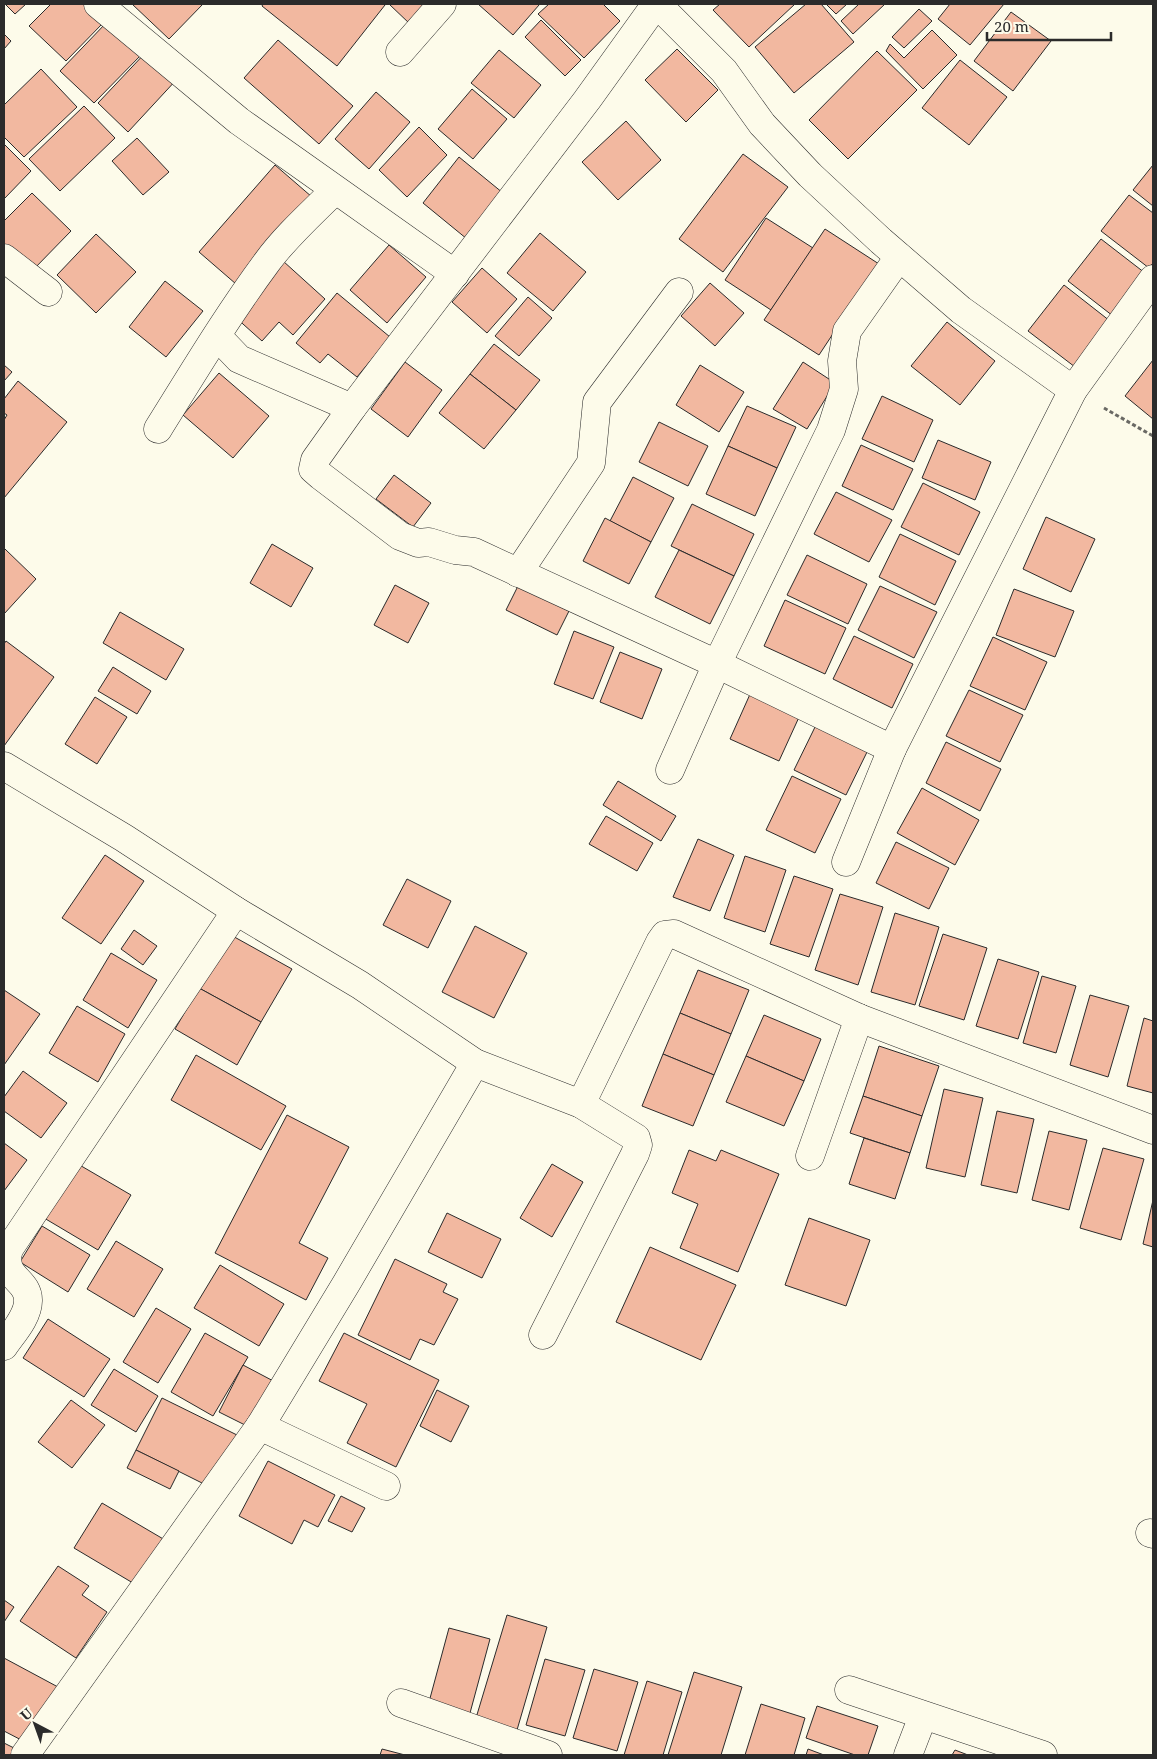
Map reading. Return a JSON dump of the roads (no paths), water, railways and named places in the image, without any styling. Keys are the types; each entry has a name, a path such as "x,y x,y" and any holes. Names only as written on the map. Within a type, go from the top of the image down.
{"street":[{"path":"98,4 239,121 456,274"},
{"path":"400,52 442,4"},
{"path":"892,749 717,664 474,552 455,550 429,542 418,543 400,536 313,469 315,460 352,408 587,100 657,4 724,71 762,124 810,175 960,310 1073,390"},
{"path":"158,429 217,336 268,261 304,220 335,190"},
{"path":"670,770 717,664 831,430 844,389 842,361 847,331 899,257"},
{"path":"4,258 48,292"},
{"path":"846,862 892,749 1073,390 1153,279"},
{"path":"518,573 591,462 597,402 679,292"},
{"path":"217,336 239,359 352,408"},
{"path":"4,766 124,838 236,911 360,985 475,1062 581,1104 636,1138 638,1145 543,1334"},
{"path":"4,1346 23,1318 28,1302 25,1290 7,1266 9,1249 236,911"},
{"path":"581,1104 660,942 665,935 674,934 859,1018 1153,1130"},
{"path":"810,1156 859,1018"},
{"path":"26,1755 260,1426 346,1284 475,1062"},
{"path":"260,1426 386,1486"},
{"path":"849,1690 1043,1755"},
{"path":"401,1703 548,1755"},
{"path":"908,1755 922,1716"}]}
